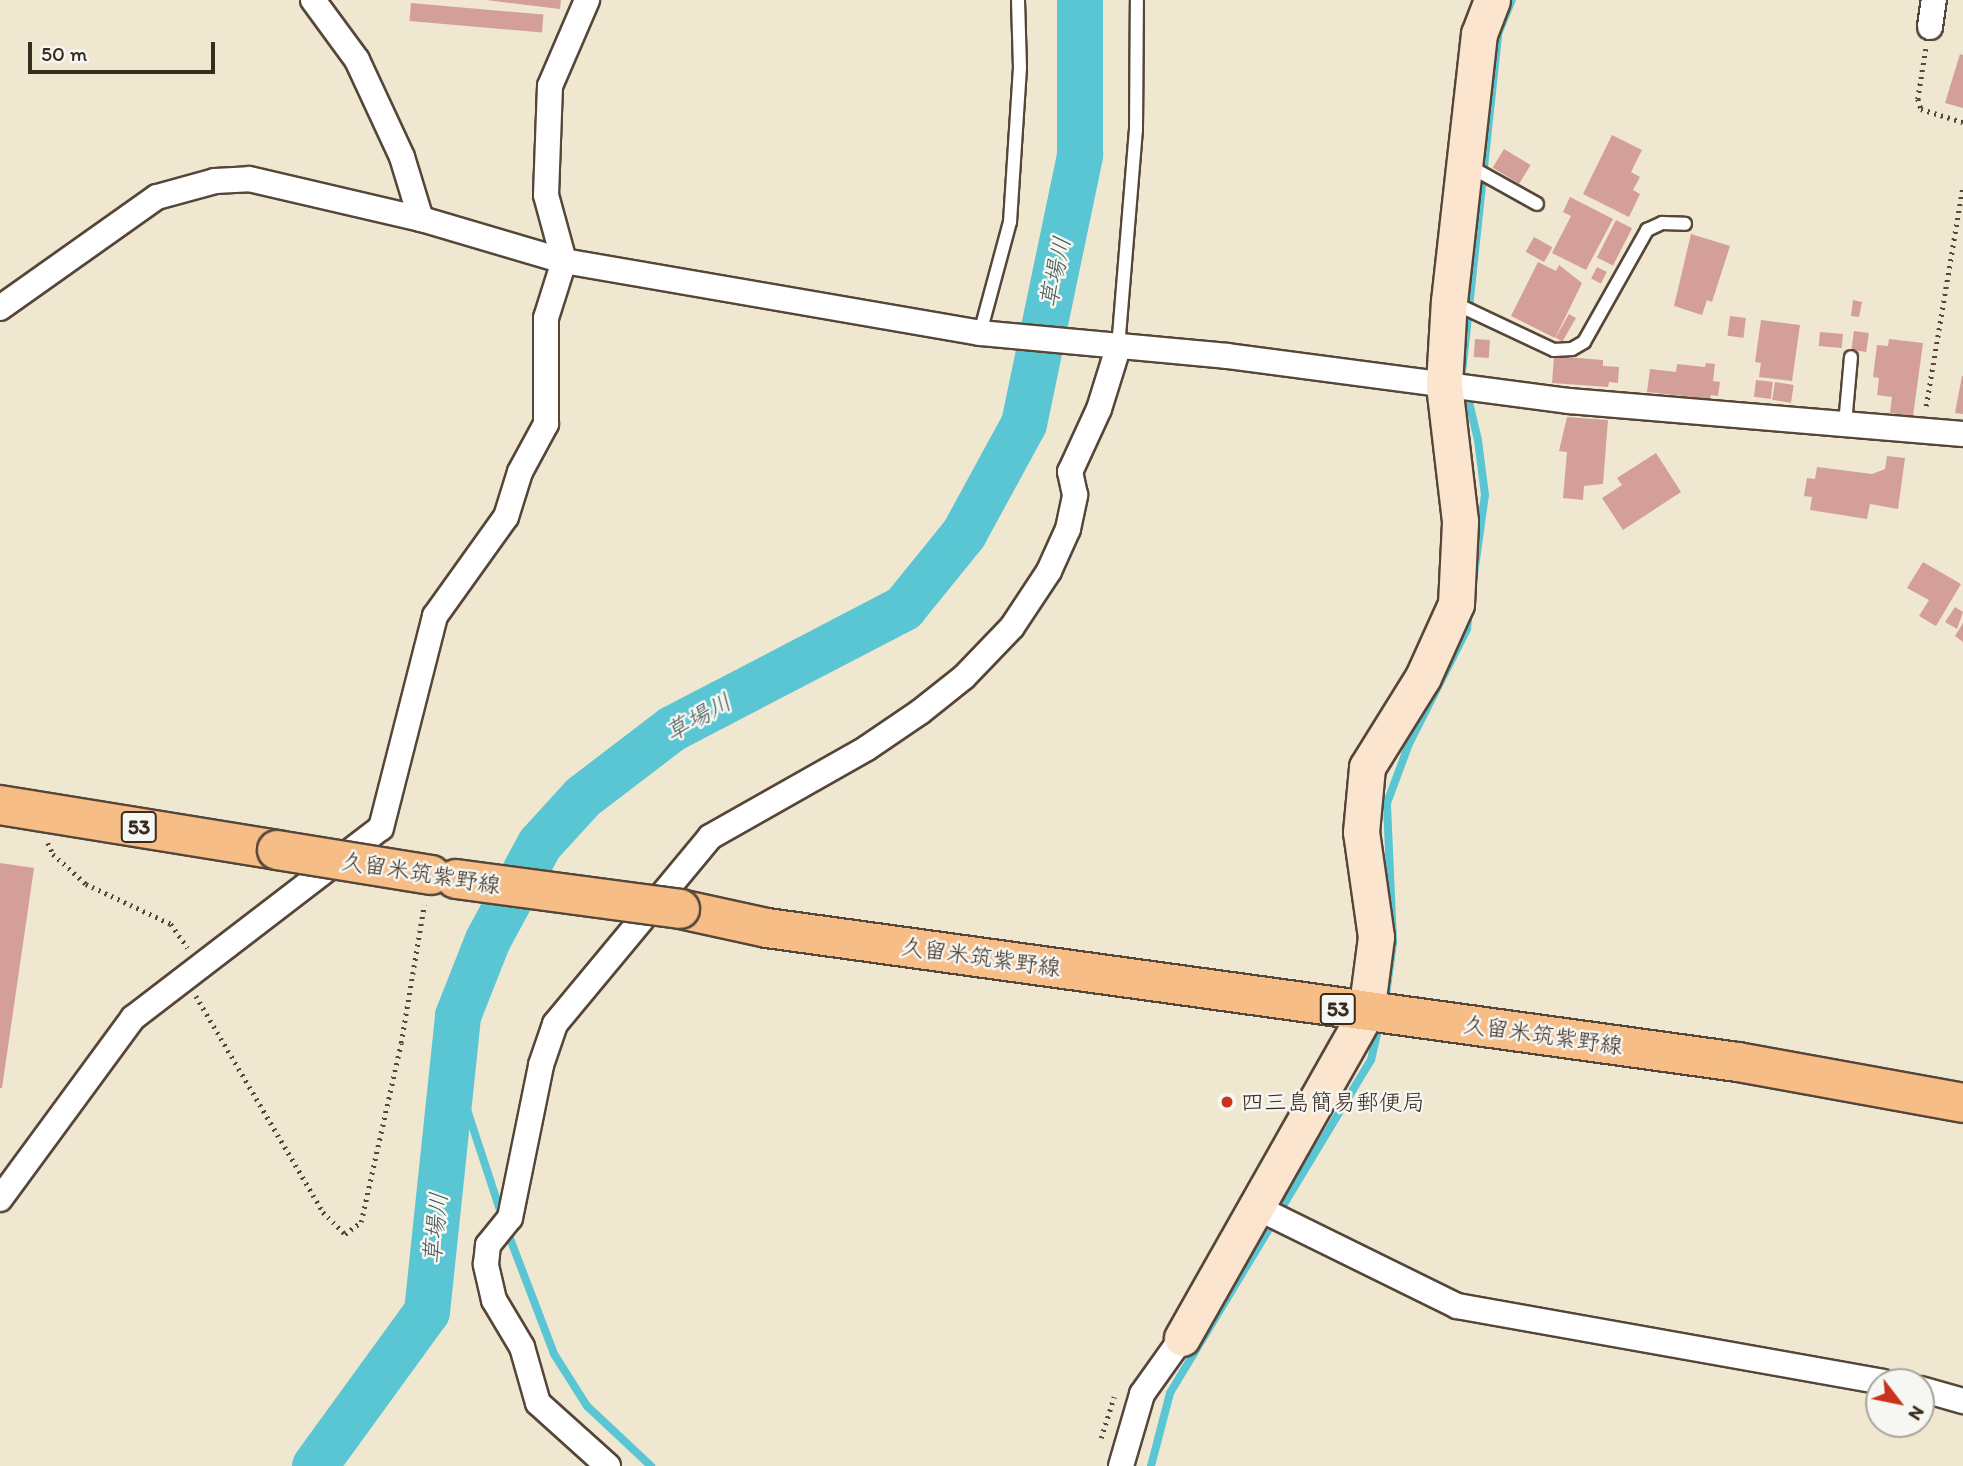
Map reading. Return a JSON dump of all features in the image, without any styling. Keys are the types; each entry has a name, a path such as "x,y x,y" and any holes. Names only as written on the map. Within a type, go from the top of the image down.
{"main road":[{"name":"久留米筑紫野線","path":"17,808 443,877 680,909 767,928 1366,1013 1738,1062 1963,1103"}],"street":[{"path":"313,0 357,60 402,158 421,219"},
{"path":"0,1199 133,1018 381,828 435,616 506,517 520,472 546,424 546,318 564,261 546,195 550,86 587,0"},
{"path":"1121,1466 1142,1394 1182,1338 1366,1013 1376,937 1361,832 1367,767 1423,677 1456,604 1460,521 1444,384 1449,301 1479,34 1492,0"},
{"path":"1930,27 1934,0"},
{"path":"0,308 157,197 215,181 249,179 421,219 564,261 985,333 1227,356 1569,401 1963,434"},
{"path":"608,1466 538,1403 522,1347 494,1300 486,1264 488,1245 510,1218 541,1065 555,1024 710,836 909,720 964,677 1012,627 1049,571 1068,529 1074,495 1070,472 1099,409 1111,347"},
{"path":"1256,1207 1457,1306 1865,1379"},
{"path":"1935,1393 1963,1401"}],"lane":[{"path":"985,333 1010,222 1020,68 1018,0"},
{"path":"1111,347 1136,130 1137,0"},
{"path":"1464,163 1537,204"},
{"path":"1449,301 1554,350 1572,349 1584,342 1647,230 1662,223 1685,224"},
{"path":"1845,424 1851,357"}],"path":[{"path":"1930,27 1918,99 1921,109 1963,122"},
{"path":"1921,431 1963,186"},
{"path":"17,808 52,854 86,884 172,924 191,972 323,1212 345,1234 361,1222 401,1043 443,877"}],"building":[{"path":"486,0 561,0 560,9"},
{"path":"411,3 543,15 542,33 409,21"},
{"path":"1960,54 1963,55 1963,108 1945,103"},
{"path":"1612,135 1642,150 1631,172 1640,177 1633,190 1640,194 1629,217 1583,194"},
{"path":"1504,149 1531,165 1519,184 1493,168"},
{"path":"1570,197 1613,219 1586,270 1552,253 1571,216 1563,212"},
{"path":"1616,220 1632,228 1613,266 1597,257"},
{"path":"1691,234 1730,246 1712,302 1707,300 1702,315 1674,306"},
{"path":"1534,237 1552,247 1544,262 1526,252"},
{"path":"1538,262 1556,271 1559,265 1582,283 1555,338 1511,316"},
{"path":"1597,267 1607,272 1601,284 1591,279"},
{"path":"1853,300 1862,302 1859,317 1851,316"},
{"path":"1569,314 1576,318 1562,341 1556,337"},
{"path":"1730,316 1746,318 1743,338 1728,336"},
{"path":"1761,320 1800,325 1792,381 1759,377 1761,363 1755,362"},
{"path":"1854,331 1869,333 1866,352 1851,350"},
{"path":"1820,332 1843,334 1842,348 1819,346"},
{"path":"1475,339 1490,340 1489,358 1474,357"},
{"path":"1889,339 1923,343 1913,416 1890,413 1892,397 1877,395 1879,378 1873,377 1877,345 1888,346"},
{"path":"1554,356 1603,360 1603,366 1619,367 1618,383 1609,382 1608,387 1552,383"},
{"path":"1706,363 1715,364 1713,381 1720,382 1718,396 1711,395 1710,399 1647,392 1650,369 1676,372 1677,364 1705,367"},
{"path":"1963,376 1963,414 1955,413"},
{"path":"1756,380 1773,382 1771,399 1754,397"},
{"path":"1775,382 1794,385 1791,403 1772,400"},
{"path":"1567,417 1608,420 1603,484 1584,486 1583,500 1563,498 1567,452 1559,451"},
{"path":"1656,453 1681,492 1623,530 1602,498 1622,485 1617,478"},
{"path":"1887,456 1905,458 1898,509 1870,504 1867,519 1810,510 1812,497 1804,496 1807,478 1815,479 1817,467 1872,474 1885,469"},
{"path":"1923,562 1961,584 1936,626 1919,616 1929,600 1907,588"},
{"path":"1955,607 1963,612 1957,629 1945,622"},
{"path":"1963,623 1963,642 1955,636"},
{"path":"0,863 34,868 2,1088 0,1088"}],"waterway":[{"name":"草場川","path":"315,1466 427,1312 458,1016 488,940 540,844 583,797 672,729 904,608 964,534 1024,424 1080,155 1080,0"},
{"path":"1474,574 1485,495 1478,440 1462,373 1498,34 1512,0"},
{"path":"1385,1003 1393,942 1387,803 1409,744 1467,629 1469,611"},
{"path":"1151,1466 1170,1393 1371,1060 1380,1022"},
{"path":"453,1067 502,1216"},
{"path":"506,1228 554,1354 587,1406 651,1466"}],"place":[{"name":"四三島簡易郵便局","path":"1227,1102"}]}
